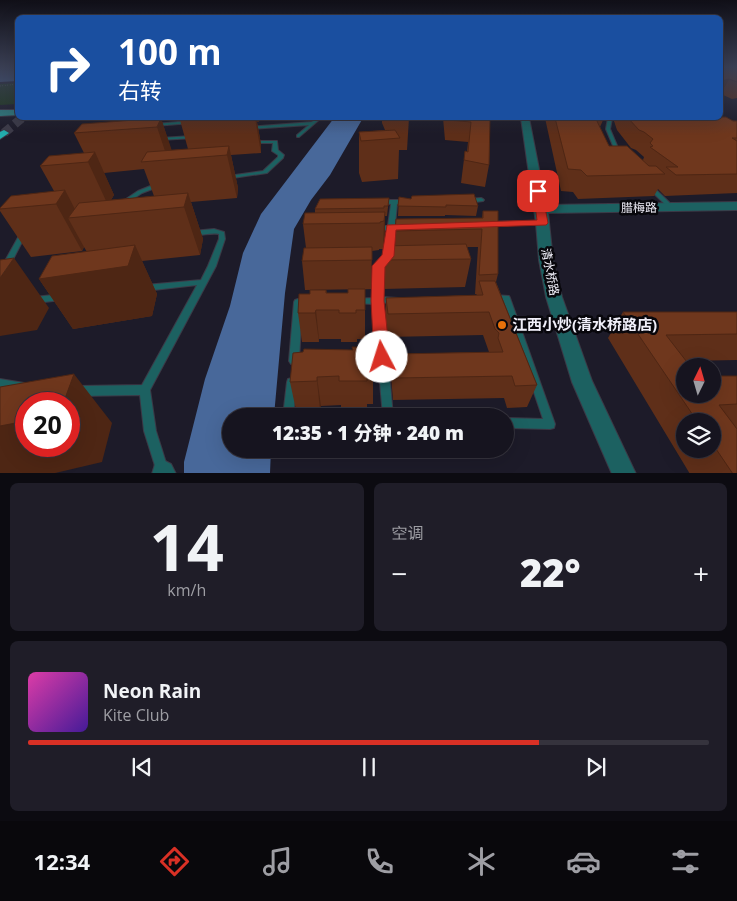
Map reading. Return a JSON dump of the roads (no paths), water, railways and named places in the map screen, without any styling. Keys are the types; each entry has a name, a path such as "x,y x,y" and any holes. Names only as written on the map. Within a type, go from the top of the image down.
{"main road":[{"path":"0,107 15,106"},
{"path":"0,113 15,112"}],"street":[{"name":"清水桥路","path":"525,120 542,216 546,260 554,297 582,382 624,473"},
{"name":"腊梅路","path":"542,216 671,207 737,206"}],"lane":[{"path":"136,120 118,128 138,126"},
{"path":"299,136 316,120"},
{"path":"608,148 619,148 608,129 610,120"},
{"path":"148,125 196,121"},
{"path":"243,129 312,123"},
{"path":"153,140 192,137"},
{"path":"218,178 258,175 265,172 280,158 281,155 275,151 275,142 269,140 242,142"},
{"path":"645,181 671,207"},
{"path":"119,208 140,192 168,183"},
{"path":"462,201 481,200"},
{"path":"375,202 413,202"},
{"path":"387,408 377,301 378,266 388,256 394,202"},
{"path":"486,224 542,216"},
{"path":"371,228 410,227"},
{"path":"0,277 25,229"},
{"path":"164,473 150,431 145,390 204,282 222,239 222,232 184,234"},
{"path":"136,289 204,282"},
{"path":"29,300 68,296"},
{"path":"478,298 506,298 550,424 514,423"},
{"path":"343,301 405,300"},
{"path":"290,408 300,358 298,302 317,301"},
{"path":"353,357 411,357"},
{"path":"0,384 34,387"},
{"path":"69,390 145,390"}],"water":[{"path":"332,120 362,120 330,175 311,200 294,229 285,293 275,408 222,408 222,458 271,458 270,473 184,473 184,462 205,379 230,306 243,253 261,214"}],"tunnel":[{"path":"4,133 20,120"}],"place":[{"name":"江西小炒(清水桥路店)","path":"502,325"}]}
